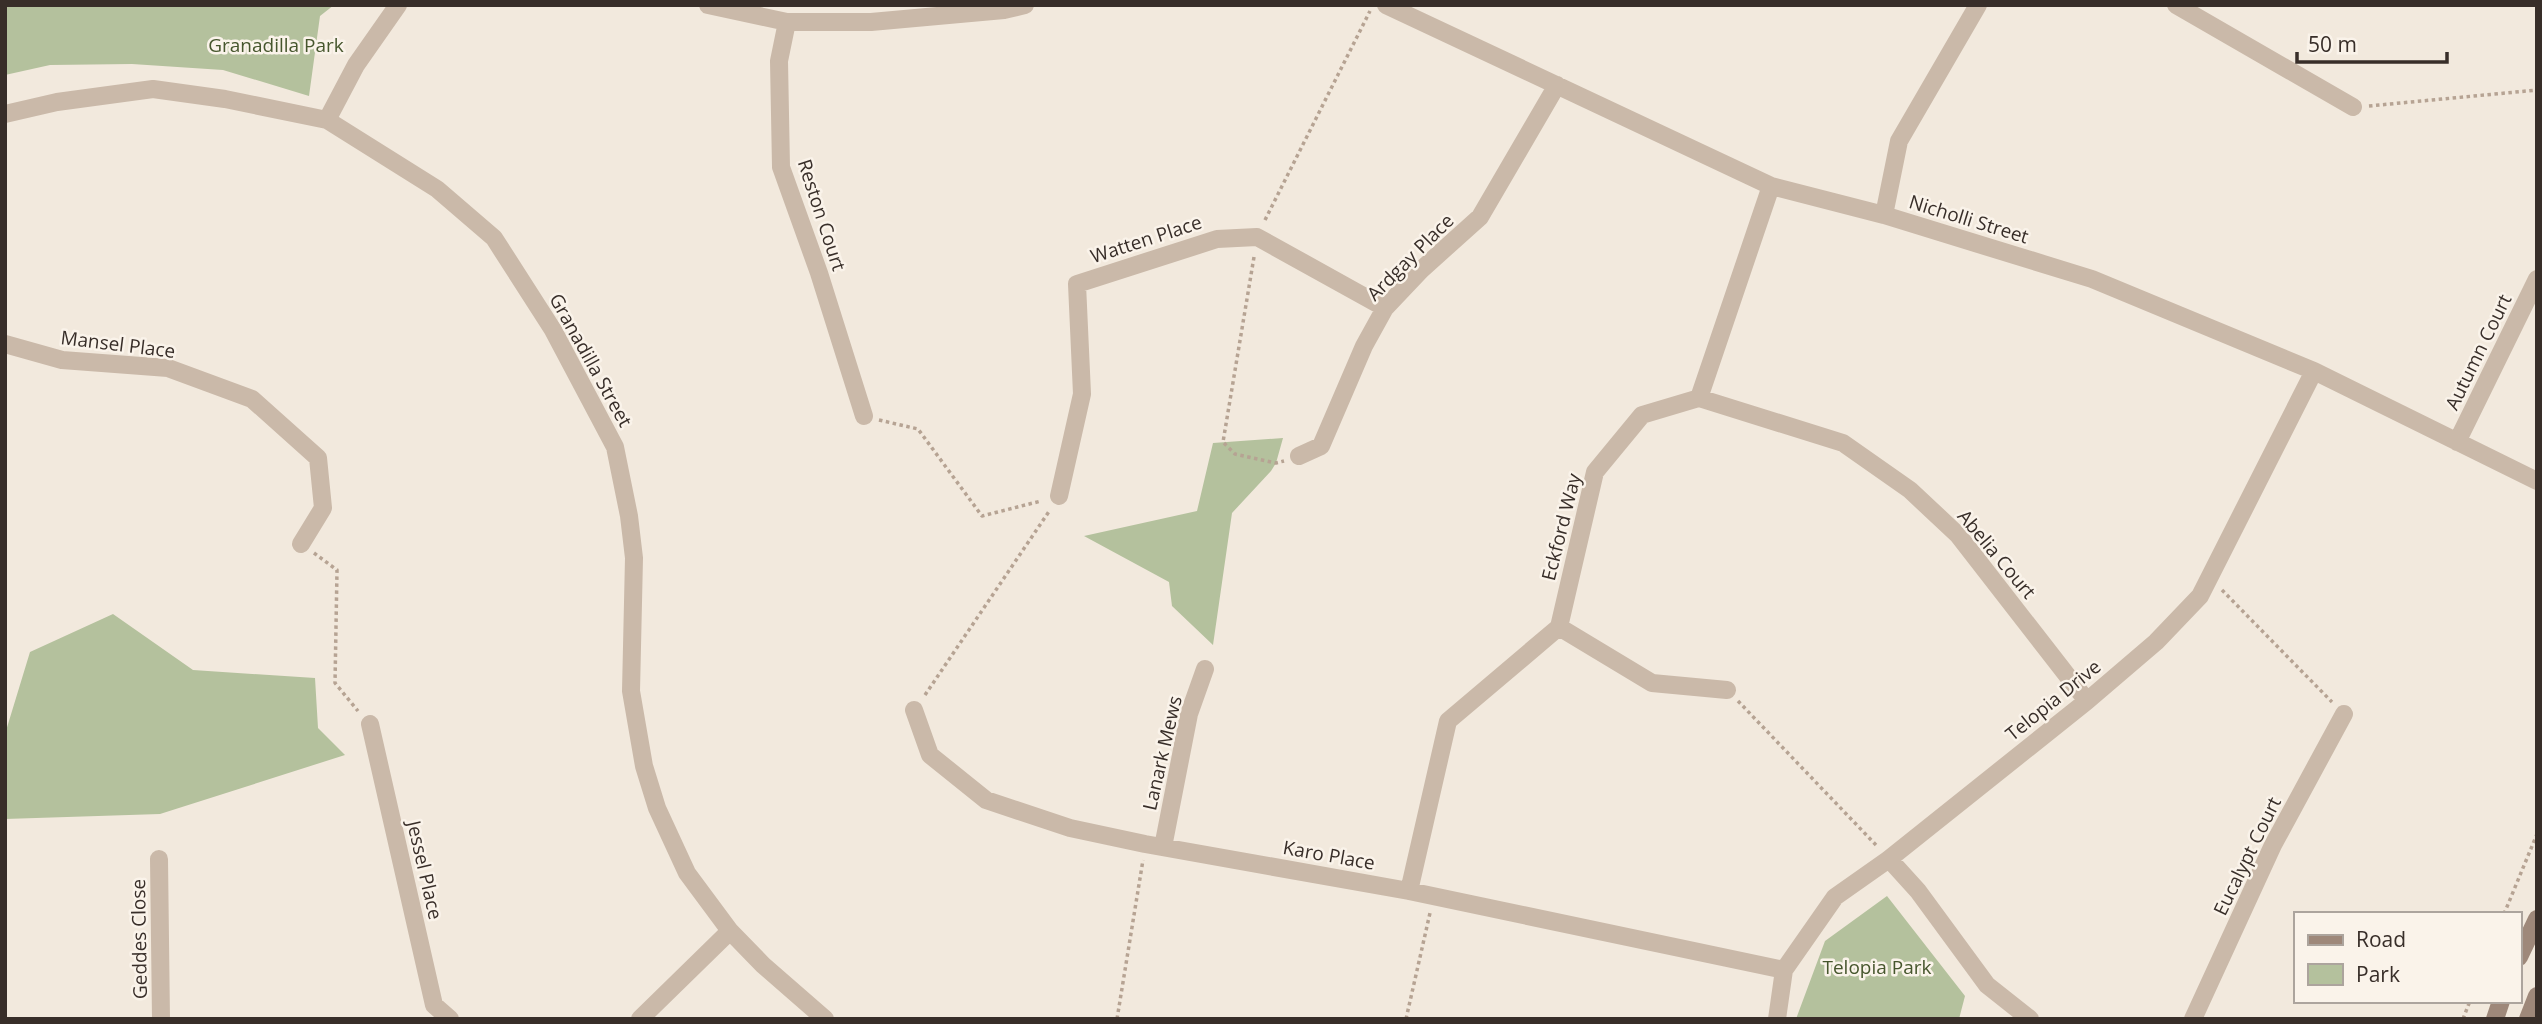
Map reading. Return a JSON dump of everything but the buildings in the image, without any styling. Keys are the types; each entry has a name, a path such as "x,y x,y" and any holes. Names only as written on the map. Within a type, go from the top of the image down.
{"main road":[{"path":"2521,953 2537,919"},
{"path":"2528,1019 2537,996"}],"street":[{"path":"327,120 356,65 398,5"},
{"path":"708,5 787,22 871,22 1004,10 1025,5"},
{"path":"1884,215 1899,141 1978,5"},
{"path":"2176,5 2353,107"},
{"name":"Nicholli Street","path":"1394,7 1726,167 1771,186 1884,215 2092,279 2314,371 2537,481"},
{"name":"Reston Court","path":"787,22 779,61 781,167 819,273 863,416"},
{"name":"Ardgay Place","path":"1299,456 1321,446 1364,346 1385,308 1421,270 1480,217 1556,85"},
{"name":"Granadilla Street","path":"5,114 57,102 153,89 225,99 327,120 437,190 494,238 553,330 615,447 629,516 634,558 631,691 644,766 657,808 687,873 730,931 763,965 825,1019"},
{"path":"1699,398 1771,186"},
{"path":"1257,237 1385,308"},
{"name":"Watten Place","path":"1059,496 1082,394 1077,284 1217,239 1257,237"},
{"name":"Autumn Court","path":"2457,442 2537,279"},
{"name":"Mansel Place","path":"5,344 62,360 168,368 252,399 318,458 323,508 301,544"},
{"name":"Telopia Drive","path":"1777,1019 1784,970 1835,897 1889,859 2087,701 2156,642 2200,596 2314,371"},
{"name":"Eckford Way","path":"1559,627 1595,472 1642,415 1699,398"},
{"name":"Abelia Court","path":"1699,398 1843,443 1910,490 1958,535 2087,701"},
{"path":"1409,891 1448,721 1559,627 1652,683 1727,690"},
{"name":"Lanark Mews","path":"1154,845 1189,714 1205,668"},
{"name":"Karo Place","path":"914,710 930,755 986,800 1070,828 1409,891 1784,970"},
{"name":"Eucalypt Court","path":"2193,1019 2273,845 2344,715"},
{"name":"Jessel Place","path":"370,724 434,1005 450,1019"},
{"name":"Geddes Close","path":"159,859 161,1019"},
{"path":"1889,859 1918,891 1986,985 2030,1019"},
{"path":"640,1019 730,931"}],"path":[{"path":"1299,456 1276,463 1235,454 1223,442 1257,237 1372,5"},
{"path":"2353,107 2537,90"},
{"path":"863,416 918,429 982,516 1059,496"},
{"path":"914,710 1059,496"},
{"path":"301,544 337,570 335,683 370,724"},
{"path":"2208,576 2344,715"},
{"path":"1727,690 1889,859"},
{"path":"2505,912 2537,834"},
{"path":"1116,1019 1154,845"},
{"path":"1406,1019 1434,897"}],"green space":[{"name":"Granadilla Park","path":"5,5 334,5 320,16 309,96 223,70 132,64 50,65 5,75"},
{"path":"1283,438 1271,471 1232,513 1213,645 1172,606 1169,582 1084,536 1197,511 1213,443"},
{"path":"113,614 193,670 315,678 318,728 345,755 160,814 5,819 5,734 30,652"},
{"name":"Telopia Park","path":"1887,896 1965,996 1959,1019 1796,1019 1825,941"}]}
